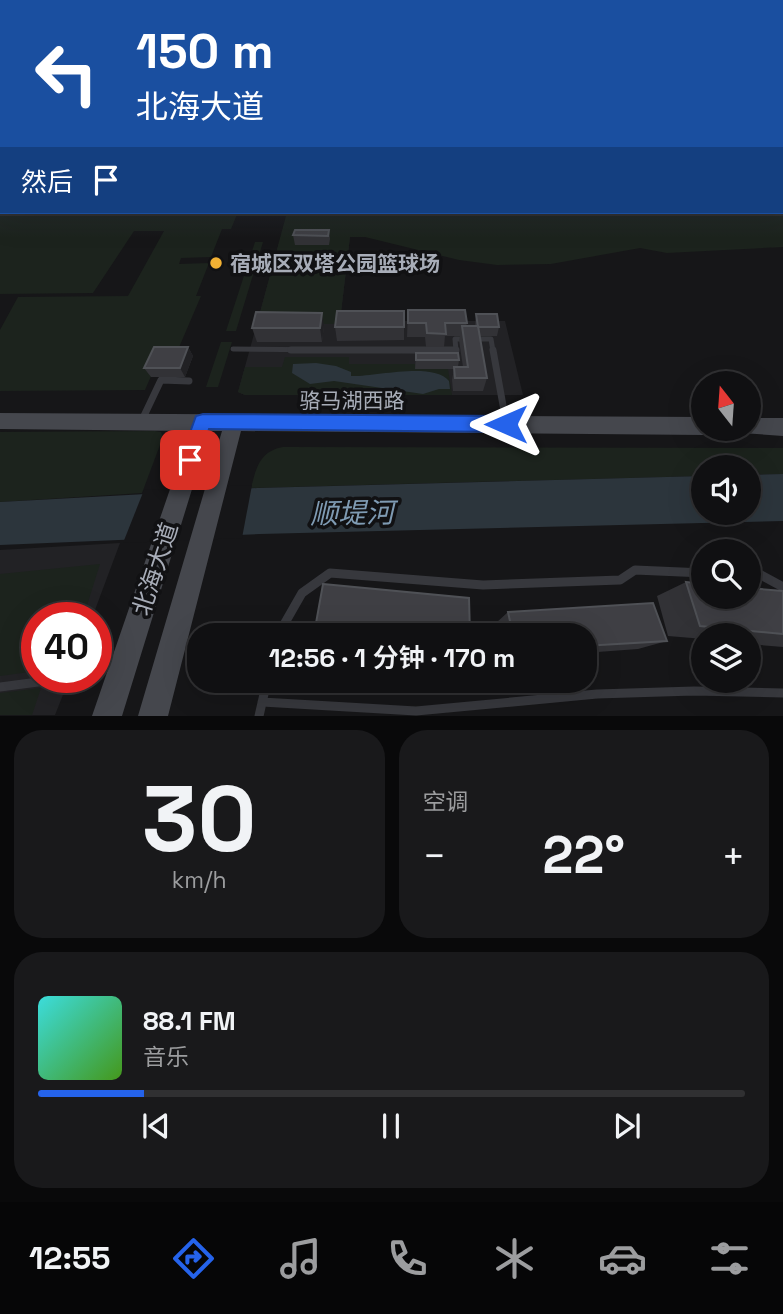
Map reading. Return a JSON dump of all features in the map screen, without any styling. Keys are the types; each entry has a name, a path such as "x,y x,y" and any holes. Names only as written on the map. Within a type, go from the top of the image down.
{"street":[{"name":"骆马湖西路","path":"0,421 691,426"},
{"name":"北海大道","path":"107,716 203,422"},
{"name":"北海大道","path":"153,716 234,422"},
{"path":"761,427 783,427"}],"lane":[{"path":"233,349 456,351 455,339 491,339 506,424"},
{"path":"141,421 161,380 189,381"},
{"path":"285,623 302,593 330,573 483,585 620,580 635,570 691,572"},
{"path":"761,575 783,587"},
{"path":"0,687 21,684"},
{"path":"262,702 416,711 597,694 694,691 783,693"},
{"path":"259,716 264,693"}],"shaded area":[{"path":"0,214 237,214 231,229 222,229 211,257 181,258 179,264 209,263 196,296 201,296 177,352 161,353 145,390 0,391 0,330 18,297 128,296 164,231 134,231 93,293 0,294"},
{"path":"286,214 783,214 783,247 667,253 640,248 551,264 497,265 459,260 365,237 350,237 340,321 333,324 257,324"},
{"path":"284,225 350,237 340,321 505,321 523,395 245,395 238,392"},
{"path":"255,242 263,242 236,331 226,331"},
{"path":"221,342 232,342 218,387 206,387"},
{"path":"285,357 349,357 349,364 415,364 416,369 448,369 452,395 245,395 238,392 245,367 282,367"},
{"path":"0,432 161,432 163,437 142,493 0,502"},
{"path":"783,448 783,474 761,475 761,455 691,455 691,476 251,488 260,462 275,449"},
{"path":"120,543 98,602 21,602 21,693 64,693 55,715 0,715 0,550"},
{"path":"100,564 88,602 21,602 21,673 0,676 0,574"},
{"path":"21,690 21,693 39,693 32,715 0,715 0,693"}],"water":[{"path":"293,364 336,366 351,372 351,376 403,371 430,372 449,381 450,389 423,394 334,381 310,384 292,373"},
{"path":"783,474 783,521 761,522 761,475"},
{"name":"顺堤河","path":"691,476 691,523 260,534 0,545 0,502 258,488"}],"pier":[{"path":"252,485 242,538 123,543 144,490"}],"building":[{"path":"295,230 329,230 328,236 293,235"},
{"path":"408,310 465,310 467,323 445,323 446,334 427,333 426,323 408,323"},
{"path":"337,311 404,311 404,327 335,327"},
{"path":"256,312 322,313 320,328 252,328"},
{"path":"476,314 497,314 499,327 478,327"},
{"path":"462,326 478,326 487,378 455,378 454,367 468,367"},
{"path":"154,347 188,347 180,368 144,368"},
{"path":"416,353 458,353 459,360 416,360"},
{"path":"686,582 691,583 691,598"},
{"path":"323,584 469,598 470,623 316,623"},
{"path":"761,589 783,591 783,634 761,632 761,623 699,623 695,609 761,609"},
{"path":"653,603 667,641 597,645 597,623 510,623 508,612"}],"place":[{"name":"宿城区双塔公园篮球场","path":"216,263"}],"route":[{"path":"190,460 203,422 506,424"}]}
